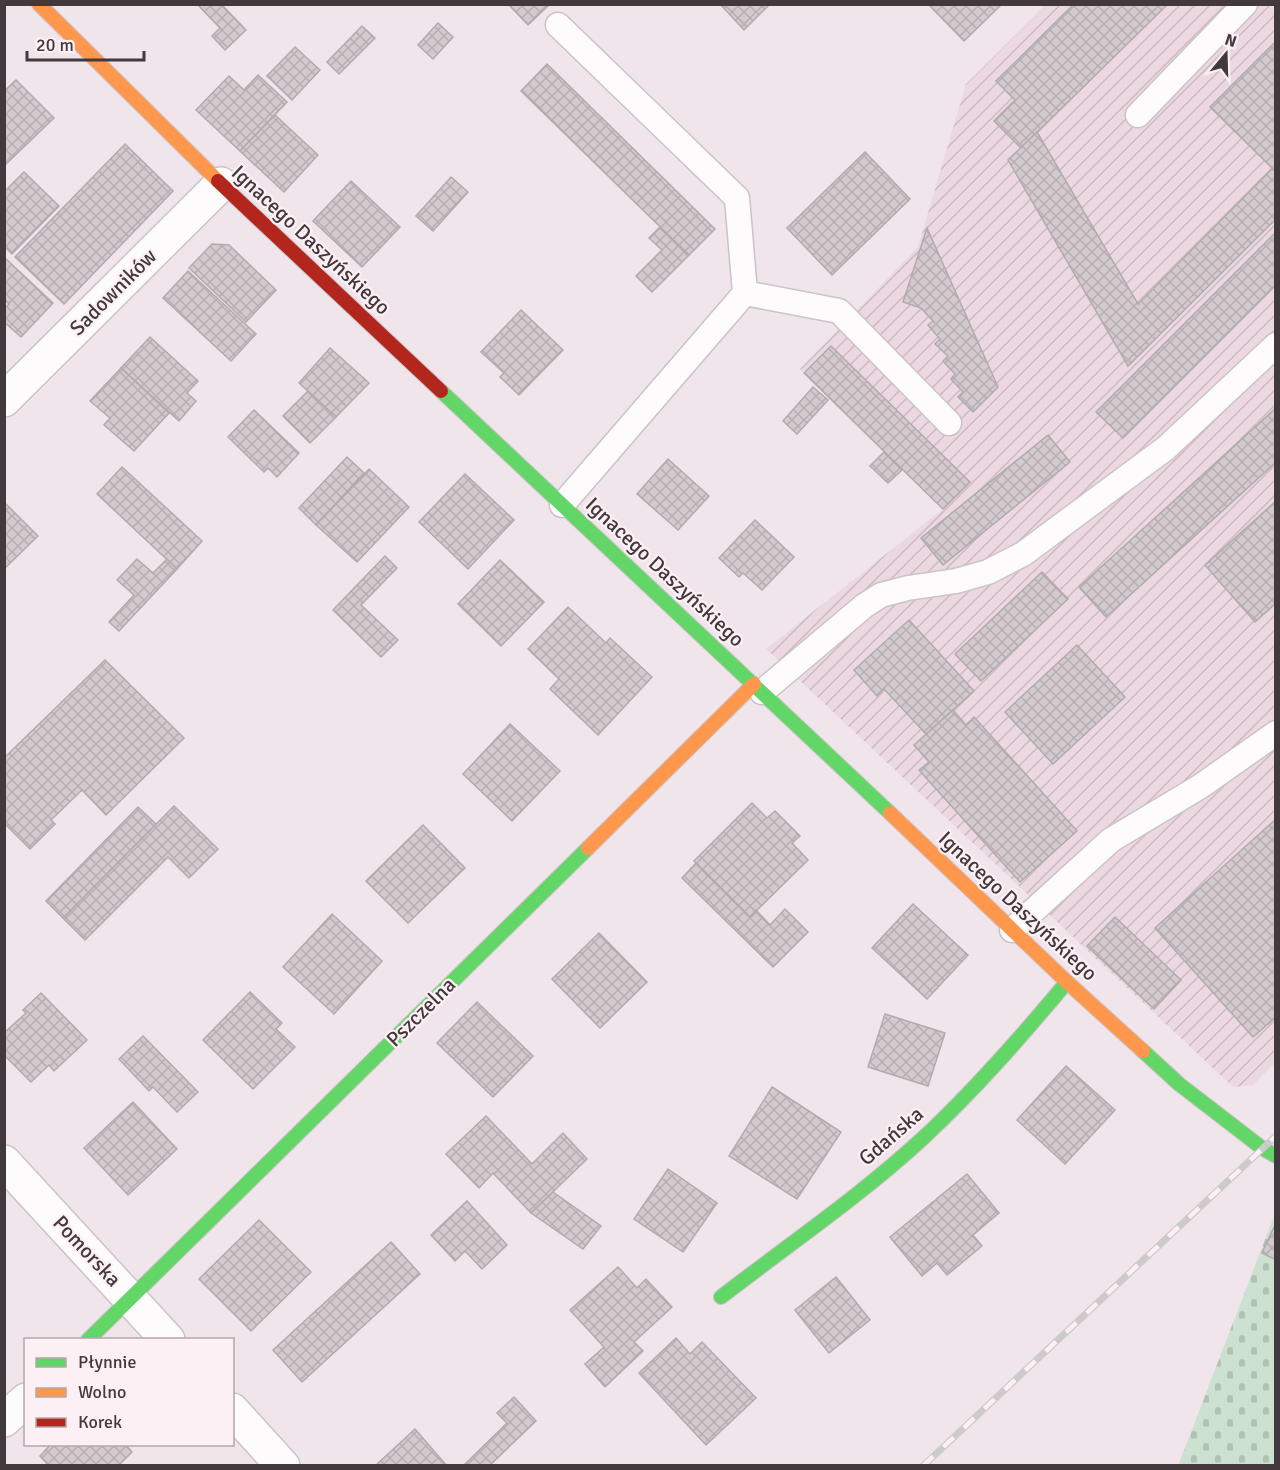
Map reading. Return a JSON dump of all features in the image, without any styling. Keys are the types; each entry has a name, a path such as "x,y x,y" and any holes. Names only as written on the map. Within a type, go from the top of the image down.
{"street":[{"name":"Ignacego Daszyńskiego","path":"39,4 221,184 758,688 1067,982 1179,1084 1275,1156"},
{"name":"Sadowników","path":"4,400 221,184"},
{"name":"Pszczelna","path":"90,1338 758,688"},
{"name":"Gdańska","path":"721,1297 898,1160 974,1089 1067,982"},
{"name":"Pomorska","path":"4,1162 166,1338"},
{"path":"4,1420 24,1402"},
{"path":"234,1412 283,1466"}],"lane":[{"path":"1138,115 1245,4"},
{"path":"558,25 737,198 745,293 562,505"},
{"path":"745,293 839,311 949,423"},
{"path":"758,688 864,606 881,596 908,588 956,581 988,572 1023,554 1166,448 1275,345"},
{"path":"1012,930 1111,840 1201,786 1275,733"}],"shaded area":[{"path":"1046,5 1275,5 1275,1063 1253,1085 1233,1087 766,649 943,509 970,482 832,346 804,373 800,369 918,247 966,84"}],"green space":[{"path":"1273,1219 1275,1220 1275,1465 1178,1466"}],"building":[{"path":"197,4 221,4 246,30 225,50 212,36 220,28"},
{"path":"508,4 550,4 528,25"},
{"path":"720,4 770,4 744,30"},
{"path":"928,4 1002,4 964,41"},
{"path":"1074,4 1168,4 1021,148 994,121 1015,100 996,81"},
{"path":"438,23 453,37 433,59 418,45"},
{"path":"362,26 375,38 339,74 327,62"},
{"path":"1276,41 1276,172 1210,107"},
{"path":"295,47 320,70 292,100 267,76"},
{"path":"547,64 715,229 689,255 521,91"},
{"path":"258,75 287,102 240,151 196,110 229,76 244,90"},
{"path":"16,80 54,118 4,166 4,91"},
{"path":"275,115 318,155 284,192 240,151"},
{"path":"1037,132 1138,304 1272,169 1276,172 1276,219 1128,366 1008,160"},
{"path":"125,144 173,191 64,304 15,257"},
{"path":"865,152 910,199 832,275 787,228"},
{"path":"24,172 59,206 12,254 4,246 4,192"},
{"path":"451,177 468,192 433,231 416,216"},
{"path":"351,181 400,227 362,267 313,221"},
{"path":"660,227 689,255 652,292 636,276 662,250 649,238"},
{"path":"927,228 998,387 973,412 958,397 963,392 951,379 955,374 943,361 948,356 935,344 940,339 928,325 933,321 921,308 903,302"},
{"path":"1276,232 1276,285 1123,438 1096,412"},
{"path":"212,244 229,245 276,290 246,322 189,268"},
{"path":"5,258 53,303 21,337 4,322 4,309 9,304 4,299"},
{"path":"188,271 256,334 231,361 163,298"},
{"path":"521,310 563,350 519,395 500,377 504,373 481,352"},
{"path":"150,337 198,381 187,393 196,401 179,421 121,368"},
{"path":"831,346 970,482 943,509 804,373"},
{"path":"330,348 369,383 336,417 299,383"},
{"path":"121,368 169,413 134,451 104,425 110,418 90,401"},
{"path":"813,387 828,400 797,434 783,421"},
{"path":"308,391 336,417 310,443 283,416"},
{"path":"1276,408 1276,462 1106,617 1079,587"},
{"path":"254,410 299,453 277,477 268,468 264,472 228,437"},
{"path":"1048,435 1070,462 943,565 921,538"},
{"path":"884,452 902,470 888,483 870,466"},
{"path":"347,457 364,473 316,525 299,508"},
{"path":"668,459 709,496 678,530 637,494"},
{"path":"122,467 202,541 177,569 97,494"},
{"path":"369,469 409,507 357,562 316,525"},
{"path":"465,474 514,520 468,569 419,522"},
{"path":"1276,501 1276,603 1255,622 1205,565"},
{"path":"4,502 38,536 4,569"},
{"path":"755,520 794,557 762,590 743,573 739,577 719,558"},
{"path":"385,556 397,568 361,605 398,640 381,657 333,610"},
{"path":"137,559 153,573 167,559 177,569 119,631 109,622 134,595 117,580"},
{"path":"500,560 544,602 501,646 458,604"},
{"path":"1042,572 1068,599 981,681 955,654"},
{"path":"568,607 606,643 610,638 652,677 598,735 550,689 559,679 528,649"},
{"path":"909,620 974,691 926,734 884,689 877,696 854,670"},
{"path":"1077,645 1125,697 1053,764 1005,712"},
{"path":"105,660 184,738 106,815 82,790 51,820 55,824 30,849 4,823 4,758"},
{"path":"953,710 966,725 974,717 1077,831 1020,882 919,770 929,762 914,745"},
{"path":"510,724 560,771 512,821 463,774"},
{"path":"752,803 767,818 775,811 800,836 792,843 808,860 750,917 694,861"},
{"path":"174,806 218,849 189,878 168,857 85,940 63,918"},
{"path":"138,807 156,824 63,918 46,901"},
{"path":"1276,819 1276,1017 1253,1037 1155,928"},
{"path":"423,825 465,868 408,923 366,881"},
{"path":"696,863 750,917 756,910 770,925 785,909 808,932 773,967 682,878"},
{"path":"913,904 968,955 927,999 872,948"},
{"path":"332,914 382,961 334,1014 283,967"},
{"path":"1115,917 1181,980 1154,1009 1087,946"},
{"path":"599,933 647,982 600,1028 552,979"},
{"path":"250,992 282,1023 276,1029 295,1047 253,1089 203,1040"},
{"path":"41,993 87,1040 54,1071 49,1065 31,1082 4,1055 4,1033 26,1013 23,1010"},
{"path":"477,1002 533,1056 493,1097 437,1043"},
{"path":"885,1014 945,1033 928,1086 868,1067"},
{"path":"143,1036 198,1092 177,1112 153,1087 149,1091 119,1059"},
{"path":"1066,1066 1115,1110 1065,1164 1017,1120"},
{"path":"772,1087 841,1132 797,1199 729,1156"},
{"path":"133,1102 177,1149 128,1195 84,1148"},
{"path":"486,1116 532,1164 563,1133 587,1159 531,1213 493,1173 479,1188 446,1154"},
{"path":"668,1169 717,1203 683,1252 634,1219"},
{"path":"967,1174 999,1213 973,1235 982,1246 947,1275 937,1263 922,1276 890,1237"},
{"path":"553,1192 601,1226 583,1249 531,1213"},
{"path":"467,1201 507,1245 482,1269 465,1251 455,1261 431,1235"},
{"path":"259,1220 311,1272 251,1331 199,1279"},
{"path":"1276,1223 1276,1260 1262,1253"},
{"path":"391,1242 420,1274 302,1382 273,1350"},
{"path":"618,1267 637,1288 646,1279 672,1307 634,1342 643,1351 605,1387 585,1364 604,1347 570,1310"},
{"path":"836,1277 870,1320 829,1353 795,1310"},
{"path":"676,1338 690,1354 702,1342 756,1398 706,1445 639,1373"},
{"path":"514,1397 536,1421 489,1466 463,1466 507,1423 497,1413"},
{"path":"415,1429 447,1466 375,1466"},
{"path":"49,1446 127,1446 132,1452 118,1466 49,1466 40,1456"}],"railway":[{"path":"923,1466 1276,1136"}],"traffic: fast":[{"path":"441,391 890,813"},
{"path":"90,1338 588,848"},
{"path":"721,1297 848,1201 922,1139 997,1063 1067,982"},
{"path":"1143,1051 1179,1084 1262,1148 1276,1156"}],"traffic: slow":[{"path":"39,4 218,181"},
{"path":"588,848 754,684"},
{"path":"890,813 1067,982 1143,1051"}],"traffic: jam":[{"path":"218,181 441,391"}]}
